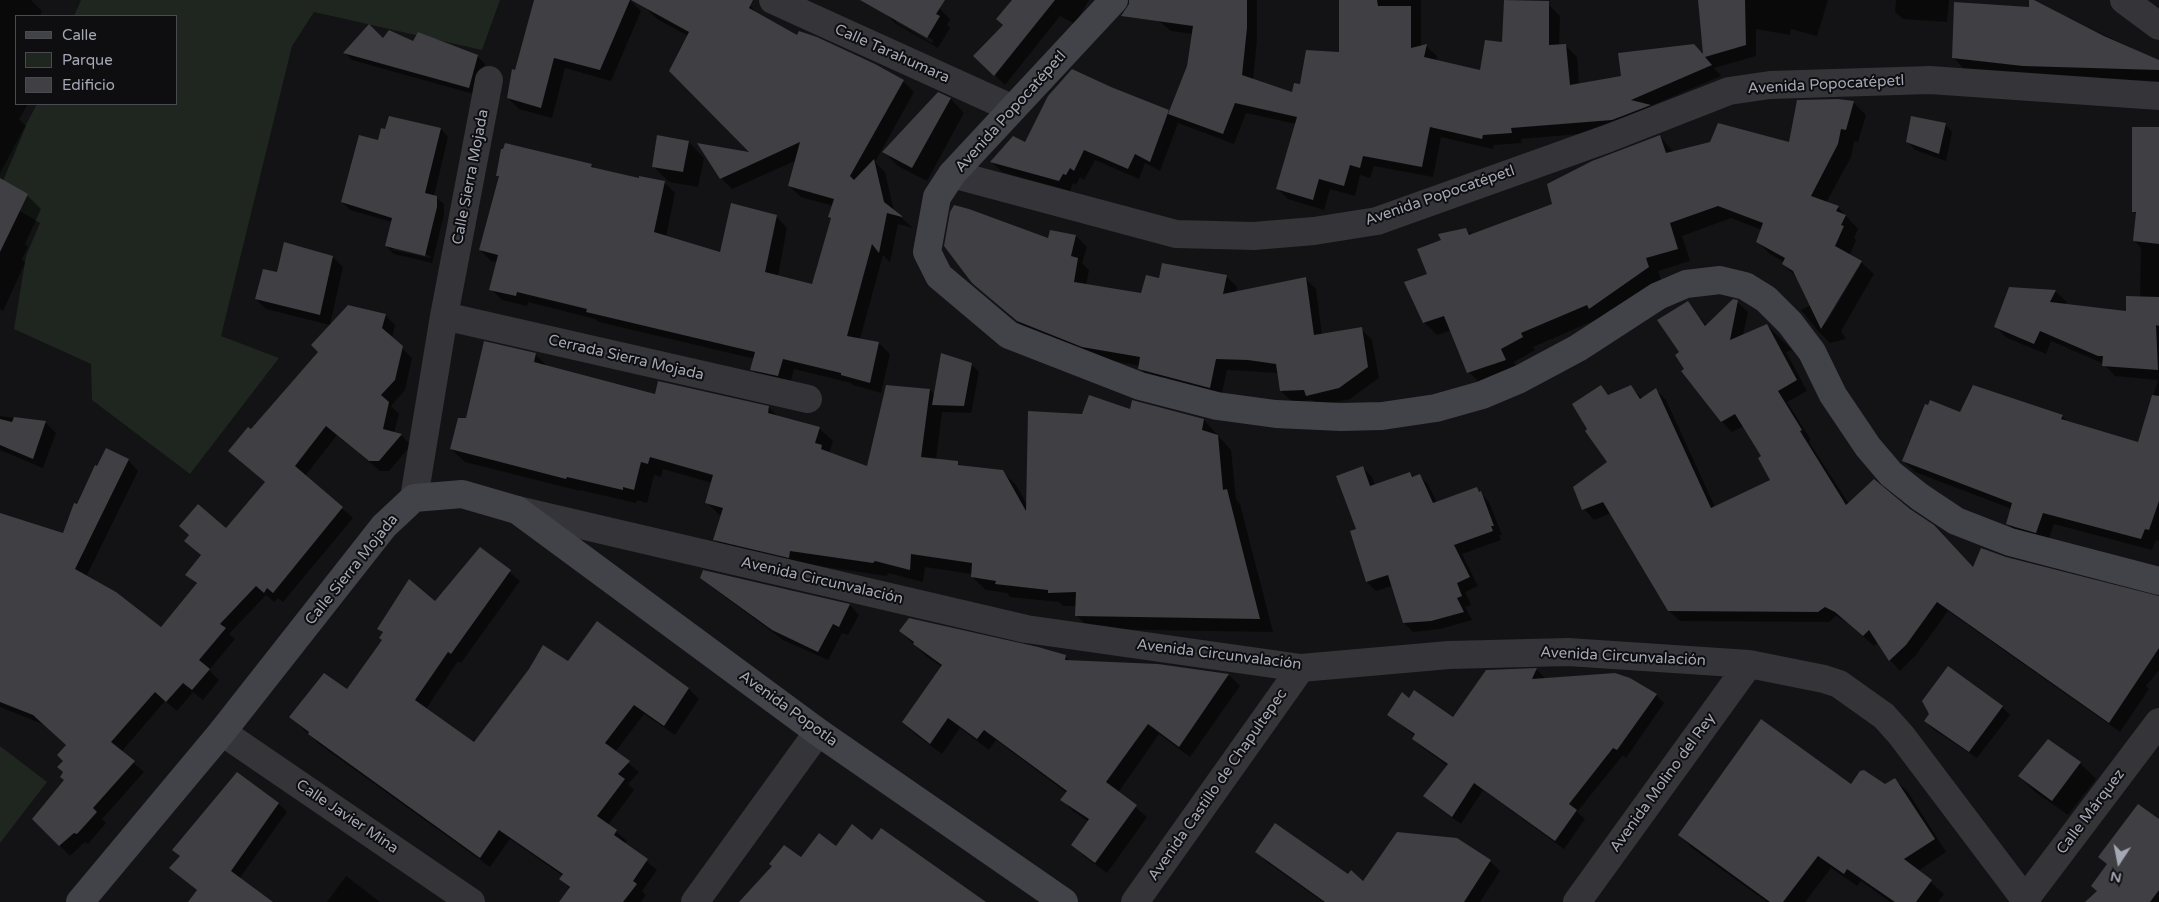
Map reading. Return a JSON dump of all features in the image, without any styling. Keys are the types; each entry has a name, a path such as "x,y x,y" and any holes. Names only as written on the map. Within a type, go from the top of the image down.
{"street":[{"name":"Calle Tarahumara","path":"773,0 1012,108"},
{"name":"Avenida Popocatépetl","path":"1114,0 952,174 1176,234 1254,236 1314,231 1377,221 1609,138 1729,91 1770,85 1930,80 2159,96"},
{"path":"2124,0 2159,26"},
{"name":"Calle Sierra Mojada","path":"80,902 222,732 384,526 414,498 444,316 489,80"},
{"path":"952,174 938,197 927,252 939,276 1009,336 1140,386 1217,406 1276,414 1341,417 1382,416 1436,408 1482,396 1520,379 1578,348 1658,296 1686,284 1720,280 1745,286 1766,298 1790,323 1812,352 1833,395 1868,447 1891,474 1920,497 1956,521 2010,542 2159,581"},
{"name":"Cerrada Sierra Mojada","path":"444,316 808,399"},
{"name":"Avenida Circunvalación","path":"414,498 462,494 517,510 1026,629 1301,668 1449,654 1568,652 1749,664 1824,679 1838,684 1884,716 1901,735 2025,901"},
{"name":"Avenida Popotla","path":"517,510 818,732 1064,902"},
{"name":"Avenida Molino del Rey","path":"1577,902 1749,664"},
{"name":"Avenida Castillo de Chapultepec","path":"1135,902 1301,668"},
{"name":"Calle Márquez","path":"2025,901 2159,722"},
{"name":"Calle Javier Mina","path":"222,732 471,902"},
{"path":"695,902 818,732"}],"green space":[{"path":"81,0 500,0 482,50 314,12 292,46 221,336 279,358 190,474 92,400 91,364 14,329 26,256 40,223 0,199 0,173 36,105 178,105 178,15 74,15"},
{"path":"0,746 47,782 0,843"}],"building":[{"path":"534,0 630,0 600,70 554,58 541,108 507,98 512,69 515,70"},
{"path":"631,0 753,0 749,8 797,35 799,31 817,37 904,80 850,176 854,180 874,159 884,202 902,216 887,213 879,253 872,244 847,336 879,342 870,383 841,375 841,373 783,359 778,376 750,370 755,352 586,312 587,309 517,292 516,296 489,290 498,255 479,250 499,176 496,176 501,149 503,149 505,143 592,164 591,167 639,178 639,176 665,181 654,232 720,252 731,203 777,215 765,272 812,284 831,218 828,217 834,199 788,186 800,142 720,179 697,143 749,152 669,71 689,32"},
{"path":"860,0 945,0 936,14 940,16 927,38"},
{"path":"1012,0 1055,0 994,76 973,56 1003,25 996,19"},
{"path":"1129,0 1247,0 1247,28 1242,75 1292,92 1294,83 1300,84 1306,50 1339,52 1339,0 1377,0 1378,6 1411,6 1411,48 1427,44 1424,57 1480,70 1485,40 1502,42 1504,0 1549,1 1549,45 1566,44 1570,85 1621,76 1618,53 1694,44 1703,54 1698,0 1745,0 1746,45 1705,57 1712,65 1631,100 1651,105 1612,120 1511,128 1512,133 1483,135 1482,139 1430,127 1422,167 1363,156 1360,168 1350,165 1344,186 1319,179 1313,200 1276,189 1297,117 1235,103 1223,134 1168,114 1187,66 1193,26 1121,16 1129,4"},
{"path":"2029,0 2034,0 2104,36 2159,60 2159,70 2023,66 1952,58 1954,2 2029,7"},
{"path":"369,24 383,38 389,30 413,41 418,32 478,55 469,88 343,53"},
{"path":"1072,69 1169,110 1150,162 1135,154 1128,169 1084,150 1074,171 1070,168 1059,181 990,162 1013,136 1025,142 1048,96"},
{"path":"938,92 951,98 912,168 882,152"},
{"path":"1838,99 1854,101 1846,130 1841,129 1838,144 1811,196 1839,206 1836,211 1846,215 1841,225 1844,226 1835,246 1862,261 1821,329 1793,271 1782,264 1785,258 1756,242 1763,223 1718,206 1670,223 1678,249 1646,258 1649,267 1589,309 1587,305 1521,333 1523,337 1501,349 1506,360 1467,373 1444,316 1423,323 1404,282 1427,274 1417,249 1441,240 1438,234 1466,228 1469,235 1552,204 1547,184 1592,161 1660,135 1666,153 1710,142 1718,123 1789,142 1797,100"},
{"path":"389,116 441,128 425,193 437,196 437,207 425,256 385,246 392,218 341,202 359,135 378,140 381,128 385,129"},
{"path":"1911,116 1946,123 1939,154 1906,142"},
{"path":"2132,127 2159,127 2159,244 2133,241 2136,212 2132,212"},
{"path":"657,135 689,141 683,172 652,167"},
{"path":"0,178 28,194 0,252"},
{"path":"954,205 1048,238 1050,230 1076,235 1071,256 1078,258 1074,282 1141,293 1146,275 1159,278 1162,263 1227,275 1223,294 1306,277 1314,335 1362,327 1368,367 1339,388 1306,396 1304,390 1280,391 1276,364 1248,360 1216,359 1210,388 1138,369 1140,357 1082,347 1017,321 972,283 944,246 950,212"},
{"path":"284,242 333,256 320,315 255,299 263,269 277,272"},
{"path":"2009,287 2056,290 2050,302 2126,311 2126,296 2159,297 2159,326 2156,325 2158,370 2102,366 2103,356 2098,356 2040,331 2034,344 1994,327"},
{"path":"1733,299 1738,300 1730,340 1767,324 1797,380 1778,391 1802,430 1800,431 1846,505 1874,479 1910,509 1934,525 1973,567 1981,548 2006,557 2159,596 2159,648 2109,723 1937,602 1906,645 1889,661 1869,630 1863,636 1835,612 1825,607 1818,612 1668,611 1603,502 1582,510 1573,487 1607,462 1585,431 1587,429 1572,404 1601,385 1608,395 1631,385 1640,399 1656,388 1711,508 1770,480 1758,458 1761,456 1735,414 1721,422 1681,371 1684,369 1675,355 1679,352 1657,320 1688,301 1705,326"},
{"path":"348,305 386,314 382,328 403,346 395,380 381,395 389,402 383,429 402,434 379,461 369,461 326,426 295,466 343,507 273,593 267,588 264,593 256,586 220,624 226,628 199,660 210,669 192,690 183,683 166,702 155,692 111,742 135,761 93,808 97,812 77,834 74,833 59,846 32,819 64,780 60,777 63,772 57,767 63,761 57,755 66,745 33,715 0,702 0,513 63,533 74,503 77,504 95,465 97,466 106,448 129,459 75,569 116,592 161,627 197,583 185,575 201,555 184,541 189,535 179,526 198,504 226,528 265,482 228,451 248,427 251,429 318,352 311,345"},
{"path":"484,341 536,353 534,362 655,394 658,381 769,406 768,413 820,427 815,443 822,445 821,449 867,466 886,385 930,389 921,457 958,461 958,465 1003,470 1026,511 1028,411 1082,414 1089,395 1130,409 1132,400 1204,419 1202,430 1218,435 1223,490 1227,489 1260,619 1075,616 1076,592 1048,593 1048,590 995,584 996,581 971,577 972,563 911,554 910,570 875,561 873,563 790,551 789,558 713,540 723,508 705,503 713,475 650,457 648,464 641,462 634,490 623,487 623,490 567,477 566,479 450,449 458,418 466,418"},
{"path":"941,353 972,363 964,406 932,405"},
{"path":"1973,385 2063,415 2061,419 2138,442 2152,395 2159,396 2159,501 2149,530 2145,529 2141,539 2043,513 2036,533 2006,524 2012,503 1902,461 1925,404 1928,405 1930,400 1960,412"},
{"path":"14,417 46,421 33,459 0,445 0,419 12,422"},
{"path":"1363,466 1370,486 1410,472 1412,477 1420,474 1433,503 1477,487 1479,492 1481,491 1494,526 1491,526 1493,531 1454,545 1470,577 1457,583 1462,596 1457,598 1464,612 1431,621 1403,623 1388,575 1366,582 1350,531 1356,529 1336,476"},
{"path":"480,547 511,570 451,654 448,652 415,700 474,742 529,669 543,645 568,661 597,621 689,688 664,726 634,705 605,743 630,761 618,774 625,779 597,816 617,830 614,835 648,859 633,881 637,884 623,902 559,902 570,887 559,879 563,874 499,830 480,858 308,734 309,732 289,717 324,673 347,689 382,640 379,638 383,632 377,629 409,579 435,601"},
{"path":"703,570 850,604 839,627 833,624 818,652 772,630 700,578"},
{"path":"909,618 1038,647 1066,655 1065,660 1158,664 1229,674 1179,747 1148,724 1106,782 1137,805 1095,863 1071,845 1089,819 1060,800 1067,791 984,730 977,739 948,718 930,744 902,722 942,665 913,644 914,642 899,631"},
{"path":"1948,666 2003,706 1969,752 1924,721 1929,714 1922,701"},
{"path":"1537,668 1532,679 1615,673 1630,678 1657,694 1617,750 1613,748 1569,804 1577,810 1555,841 1474,783 1452,817 1423,796 1448,764 1412,739 1415,734 1387,715 1402,692 1409,698 1414,690 1453,717 1486,670"},
{"path":"1761,719 1851,784 1860,771 1864,770 1885,784 1895,778 1935,839 1904,859 1932,880 1916,902 1895,902 1847,869 1844,874 1818,856 1783,902 1770,902 1678,835"},
{"path":"2048,739 2081,762 2052,801 2018,776"},
{"path":"237,772 279,803 231,871 273,902 188,902 197,890 169,868 180,856 172,850"},
{"path":"2138,804 2159,819 2159,890 2150,902 2085,902 2097,891 2091,886 2107,864 2098,857"},
{"path":"1275,823 1348,874 1351,870 1363,881 1397,832 1457,838 1491,860 1464,902 1325,902 1255,852"},
{"path":"852,824 872,840 881,828 986,902 739,902 772,866 769,864 784,845 801,857 819,833 836,846"}]}
